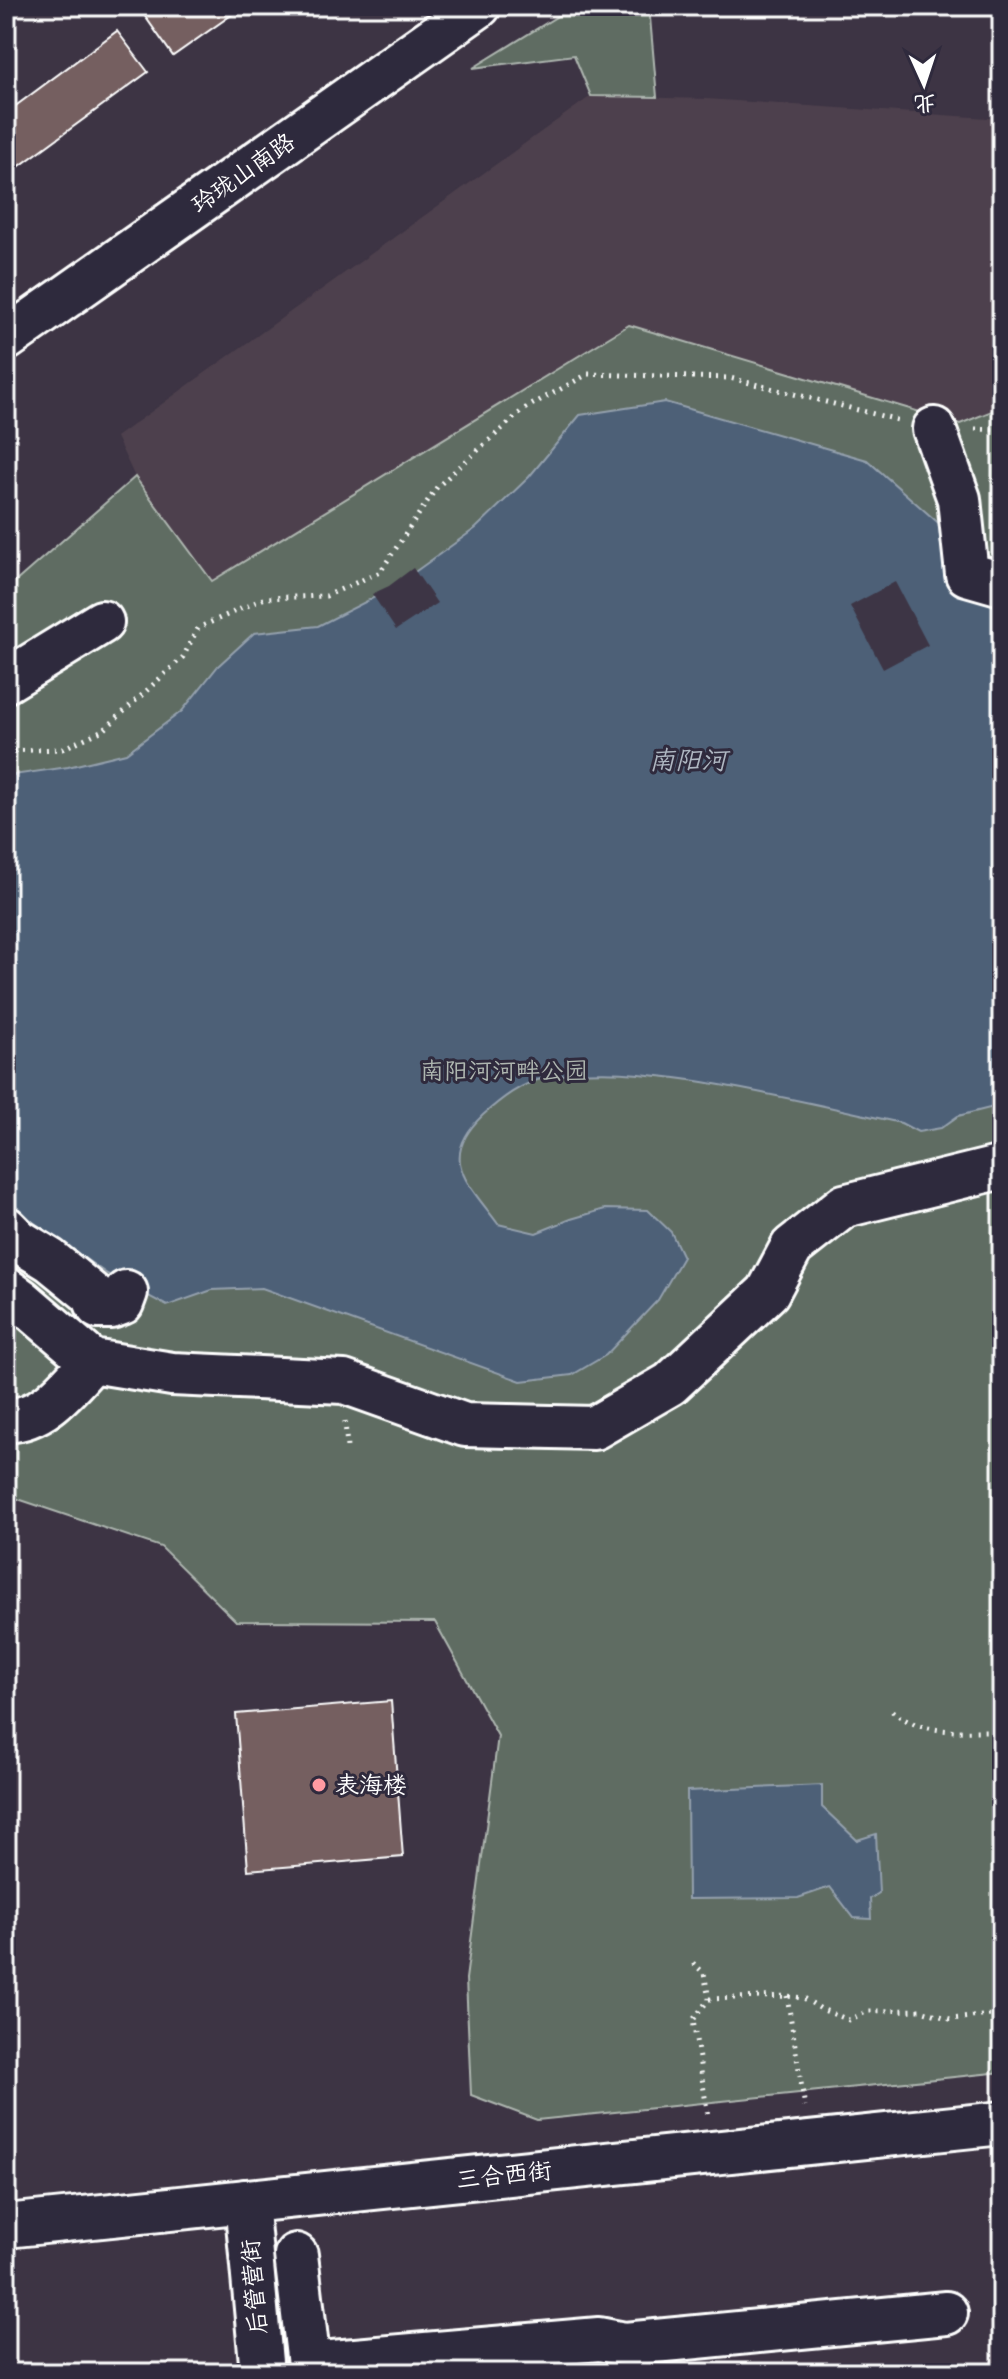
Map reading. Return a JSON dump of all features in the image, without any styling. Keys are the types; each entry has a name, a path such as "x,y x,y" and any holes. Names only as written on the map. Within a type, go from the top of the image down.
{"street":[{"name":"玲珑山南路","path":"6,339 479,6"},
{"path":"934,429 959,499 967,574 1002,584"},
{"path":"6,681 102,622"},
{"path":"6,1289 92,1361 172,1374 344,1382 465,1425 594,1428 670,1384 768,1292 792,1247 844,1206 1000,1172"},
{"path":"6,1228 93,1295 98,1307 122,1303 126,1292"},
{"path":"6,1421 39,1411 63,1395 92,1361"},
{"name":"三合西街","path":"6,2226 1002,2123"},
{"name":"后管营街","path":"246,2201 262,2373"},
{"path":"296,2255 310,2368 599,2339 638,2359 946,2313"}],"path":[{"path":"6,751 62,749 105,729 183,657 198,628 265,598 326,596 380,572 437,487 524,409 588,374 730,378 934,429"},
{"path":"892,1711 905,1721 937,1731 1002,1731"},
{"path":"693,1963 704,1973 709,1999 693,2020 713,2153"},
{"path":"787,1996 811,2143"},
{"path":"709,1999 804,1998 821,2009 849,2020 868,2011 921,2010 950,2019 1002,2014"}],"shaded area":[{"path":"591,96 706,99 1002,119 1002,407 960,424 628,325 212,581 135,477 116,437"}],"green space":[{"path":"574,6 649,6 657,97 591,96 574,55 473,68"},
{"name":"南阳河河畔公园","path":"629,325 960,424 1002,407 1002,2072 537,2120 471,2095 466,1979 498,1736 435,1622 236,1621 161,1547 6,1495 6,590 135,477 212,581"}],"water":[{"name":"南阳河","path":"665,402 867,460 1002,579 1002,1105 958,1116 941,1128 918,1132 901,1123 799,1100 659,1076 583,1073 536,1080 520,1088 483,1115 462,1145 462,1171 498,1224 536,1233 605,1209 648,1210 671,1232 683,1257 658,1300 606,1355 572,1375 521,1381 262,1288 212,1290 167,1306 107,1274 6,1206 6,776 68,767 126,753 182,711 218,666 254,633 318,626 391,589 476,528 529,477 580,415"},
{"path":"822,1785 822,1807 857,1840 876,1834 879,1893 870,1899 871,1919 854,1918 830,1887 798,1898 688,1899 687,1791"}],"pier":[{"path":"413,568 437,603 396,630 372,594"},
{"path":"895,582 928,645 883,669 850,606"}],"building":[{"path":"151,6 244,6 173,56 142,12"},
{"path":"117,31 148,72 6,176 6,113"},
{"name":"表海楼","path":"391,1701 403,1857 248,1870 236,1714"}],"place":[{"name":"表海楼","path":"319,1785"}]}
